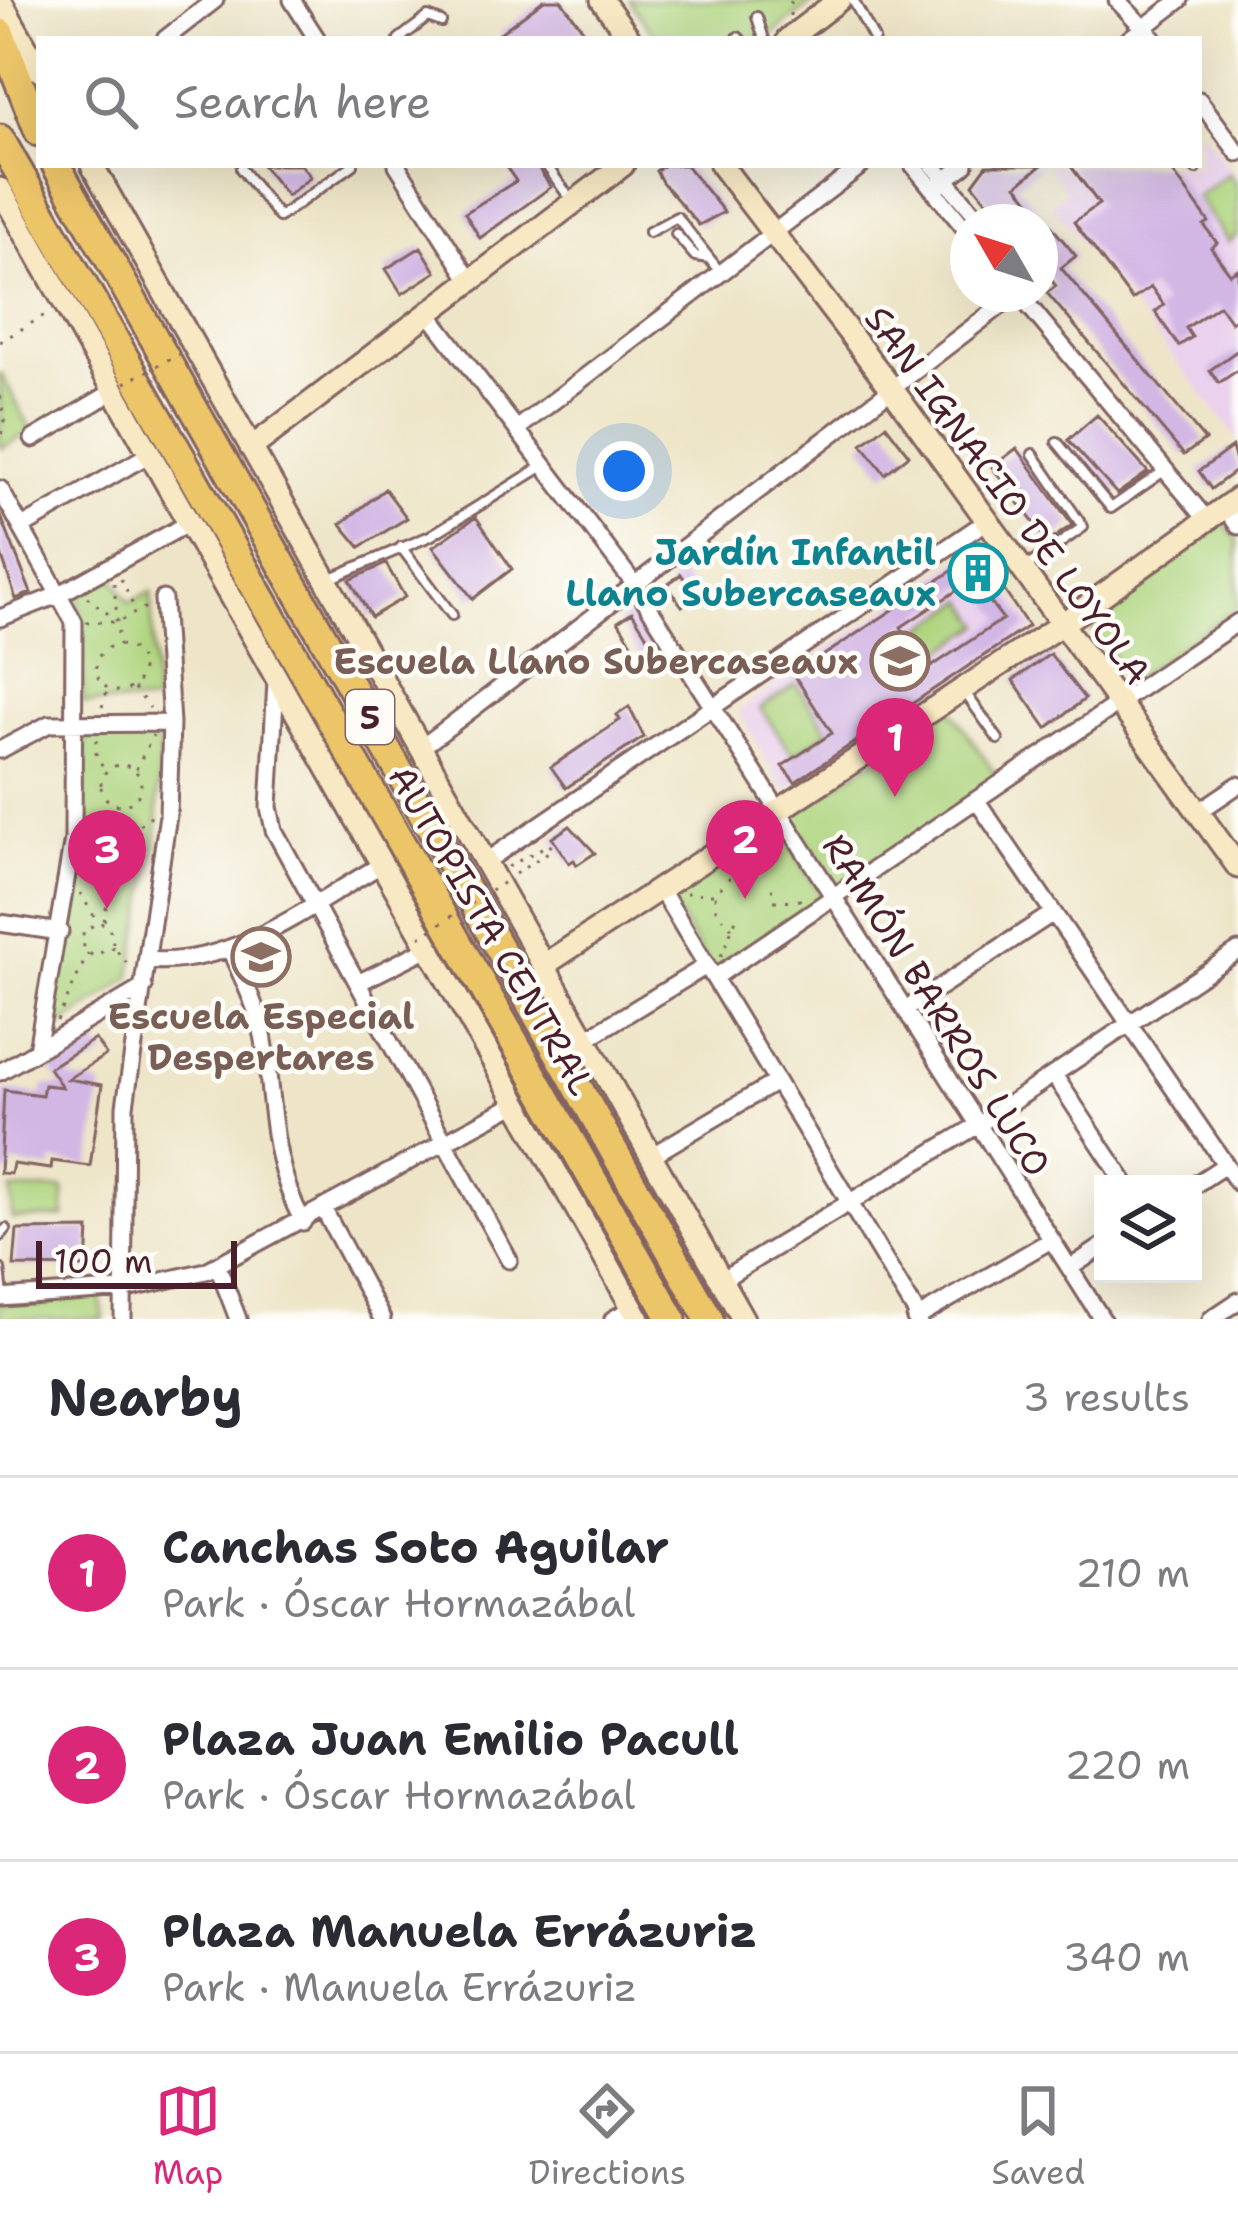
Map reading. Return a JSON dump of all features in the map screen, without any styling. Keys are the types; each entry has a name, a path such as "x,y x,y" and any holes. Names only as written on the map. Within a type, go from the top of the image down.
{"highway":[{"path":"0,34 36,126"},
{"path":"0,66 36,129"},
{"name":"AUTOPISTA CENTRAL","path":"0,139 672,1319"},
{"path":"0,162 58,242"},
{"name":"AUTOPISTA CENTRAL","path":"58,168 710,1319"}],"main road":[{"path":"0,0 36,65"},
{"path":"602,0 626,36"},
{"path":"792,36 839,0"},
{"path":"94,168 421,748 493,866 743,1319"},
{"path":"251,448 619,168"},
{"name":"SAN IGNACIO DE LOYOLA","path":"723,168 892,389 1238,867"},
{"path":"0,189 119,387 148,455 517,1103 628,1315"},
{"path":"544,965 672,891 779,812 1227,512"}],"street":[{"path":"169,36 214,0"},
{"path":"292,0 315,36"},
{"path":"1117,0 1141,36 1180,0"},
{"path":"1202,112 1238,153"},
{"path":"399,168 471,282"},
{"path":"517,429 858,168"},
{"path":"917,168 962,204"},
{"path":"934,168 952,204"},
{"path":"940,184 961,168"},
{"path":"421,748 994,312"},
{"path":"1033,312 1166,470 1227,512"},
{"name":"RAMÓN BARROS LUCO","path":"429,314 635,585 779,812 827,899 904,1010 1102,1319"},
{"path":"33,439 119,387"},
{"path":"22,527 148,455"},
{"path":"0,489 74,622 78,704 73,839 37,1050"},
{"path":"493,866 988,520"},
{"path":"0,618 82,583 187,524"},
{"path":"123,1319 125,1106 168,814 171,723 163,601"},
{"path":"586,1039 712,972 827,899 1238,622"},
{"path":"276,681 270,814 509,1260"},
{"path":"0,750 44,725 171,723"},
{"path":"1198,812 1238,785"},
{"path":"977,801 1238,1184"},
{"path":"4,1064 37,1050 146,974 230,950 381,865"},
{"path":"672,891 712,972 918,1318 1051,1240"},
{"path":"904,1010 1053,913"},
{"path":"0,923 60,932"},
{"path":"358,983 428,947"},
{"path":"230,950 265,1045 277,1159 303,1222"},
{"path":"721,1280 978,1125 1238,951"},
{"path":"1054,1075 1120,1175"},
{"path":"651,1156 776,1082"},
{"path":"2,1298 121,1289 218,1267 517,1103"},
{"path":"1202,1180 1225,1165"},
{"path":"324,1210 382,1319"},
{"path":"1070,1268 1094,1252"},
{"path":"218,1267 238,1319"},
{"path":"1211,1319 1238,1301"}],"lane":[{"path":"853,0 872,36"},
{"path":"403,36 428,16 441,22"},
{"path":"757,17 763,36"},
{"path":"241,169 279,218 349,168"},
{"path":"548,168 573,202"},
{"path":"649,232 676,217 720,273"},
{"path":"676,234 695,256 709,258"},
{"path":"1057,442 1111,508 1166,470"},
{"path":"1023,569 1083,527 1033,454"},
{"path":"326,580 430,536 544,465"},
{"path":"401,547 452,615"},
{"path":"963,690 998,740"},
{"path":"0,1269 2,1298"}],"path":[{"path":"0,342 65,303"},
{"path":"119,387 186,350"},
{"path":"0,396 5,423 0,440"},
{"path":"118,645 113,573 117,571 136,612"},
{"path":"82,583 95,605 118,622"},
{"path":"74,622 118,622 163,601"},
{"path":"118,645 136,652 142,670 137,682 120,691 103,684 96,665 106,649 118,645"},
{"path":"78,704 102,706"},
{"path":"117,765 135,770 141,782 135,800 124,805 112,804 101,789 103,776 117,765"},
{"path":"40,1031 58,1020 88,953 83,932 100,923 124,805"},
{"path":"118,840 146,818 168,814"},
{"path":"81,857 98,850 122,821"},
{"path":"750,884 767,840"},
{"path":"400,950 553,849 549,844 493,866"},
{"path":"732,928 716,910 715,894 732,875 754,873"},
{"path":"75,912 78,889 100,923 113,930 114,947 135,974 146,974"},
{"path":"672,891 715,894"},
{"path":"774,901 827,899"},
{"path":"712,972 736,919"},
{"path":"88,953 99,957 114,947"}],"shaded area":[{"path":"1202,130 1238,179 1238,439 1058,213 1058,204 1051,204 1066,192 1049,168 1202,168"},
{"name":"Escuela Llano Subercaseaux","path":"977,547 1036,629 784,791 738,711"}],"green space":[{"path":"629,0 816,0 770,36 655,36"},
{"path":"1229,173 1238,186 1238,235 1228,242 1197,197"},
{"path":"0,372 32,431 0,449"},
{"path":"1224,522 1238,541 1238,607 1131,681 1086,622"},
{"path":"111,575 129,603 151,592 155,703 84,703 79,594"},
{"path":"966,600 982,625 929,659 913,635"},
{"path":"796,684 828,731 793,755 760,708"},
{"path":"951,709 998,778 839,890 790,816"},
{"path":"150,732 159,744 157,840 130,978 51,1033 84,822 85,739 91,734"},
{"path":"774,819 827,906 714,974 664,892"},
{"path":"64,1189 64,1217 12,1219 11,1190"},
{"path":"100,1296 104,1319 0,1319 0,1303"}],"building":[{"path":"544,0 561,0 588,36 502,36 500,33"},
{"path":"264,168 304,168 311,177 287,196"},
{"path":"507,168 538,168 551,187 480,238 465,213 516,181"},
{"path":"688,168 724,212 699,225 656,171"},
{"path":"985,168 1038,168 1017,185 1033,204 989,204 973,184"},
{"path":"1072,168 1170,168 1209,222 1204,225 1217,243 1211,248 1230,274 1238,269 1238,317 1231,322 1219,305 1186,328 1192,337 1179,346 1155,312 1164,305 1151,287 1132,300 1074,222 1099,204"},
{"path":"1058,234 1076,256 1061,268 1205,440 1184,455 1058,306"},
{"path":"421,247 436,272 402,294 386,269"},
{"path":"1238,350 1238,370 1219,383 1210,370"},
{"path":"1097,415 1148,472 1117,494 1068,440"},
{"path":"886,425 909,455 885,474 862,444"},
{"path":"1232,447 1238,469 1211,489 1199,471"},
{"path":"1017,448 1072,525 1048,542 992,467"},
{"path":"385,489 407,518 360,547 341,524"},
{"path":"0,514 31,593 16,599 0,551"},
{"path":"476,517 512,569 473,599 433,547"},
{"path":"979,553 1028,626 795,782 782,766 832,733 794,675","holes":["973,580 1003,619 928,669 901,627"]},
{"path":"386,564 405,597 371,617 350,580"},
{"path":"681,574 696,595 682,606 667,585"},
{"path":"632,612 656,650 642,659 618,621"},
{"path":"1050,654 1085,699 1047,728 1013,680"},
{"path":"629,707 644,737 566,788 551,767 620,720 617,715"},
{"path":"570,826 595,853 577,865 574,860 569,863 552,838"},
{"path":"95,1039 106,1055 68,1079 102,1085 90,1166 52,1161 51,1169 13,1164 11,1174 0,1173 4,1090 42,1095 44,1085 62,1087 49,1068"},
{"path":"89,1229 87,1267 14,1266 17,1230"}],"place":[{"name":"Jardín Infantil Llano Subercaseaux","path":"978,573"},
{"name":"Escuela Llano Subercaseaux","path":"900,661"},
{"name":"Canchas Soto Aguilar","path":"895,797"},
{"name":"Plaza Juan Emilio Pacull","path":"745,899"},
{"name":"Plaza Manuela Errázuriz","path":"107,909"},
{"name":"Escuela Especial Despertares","path":"261,957"}]}
